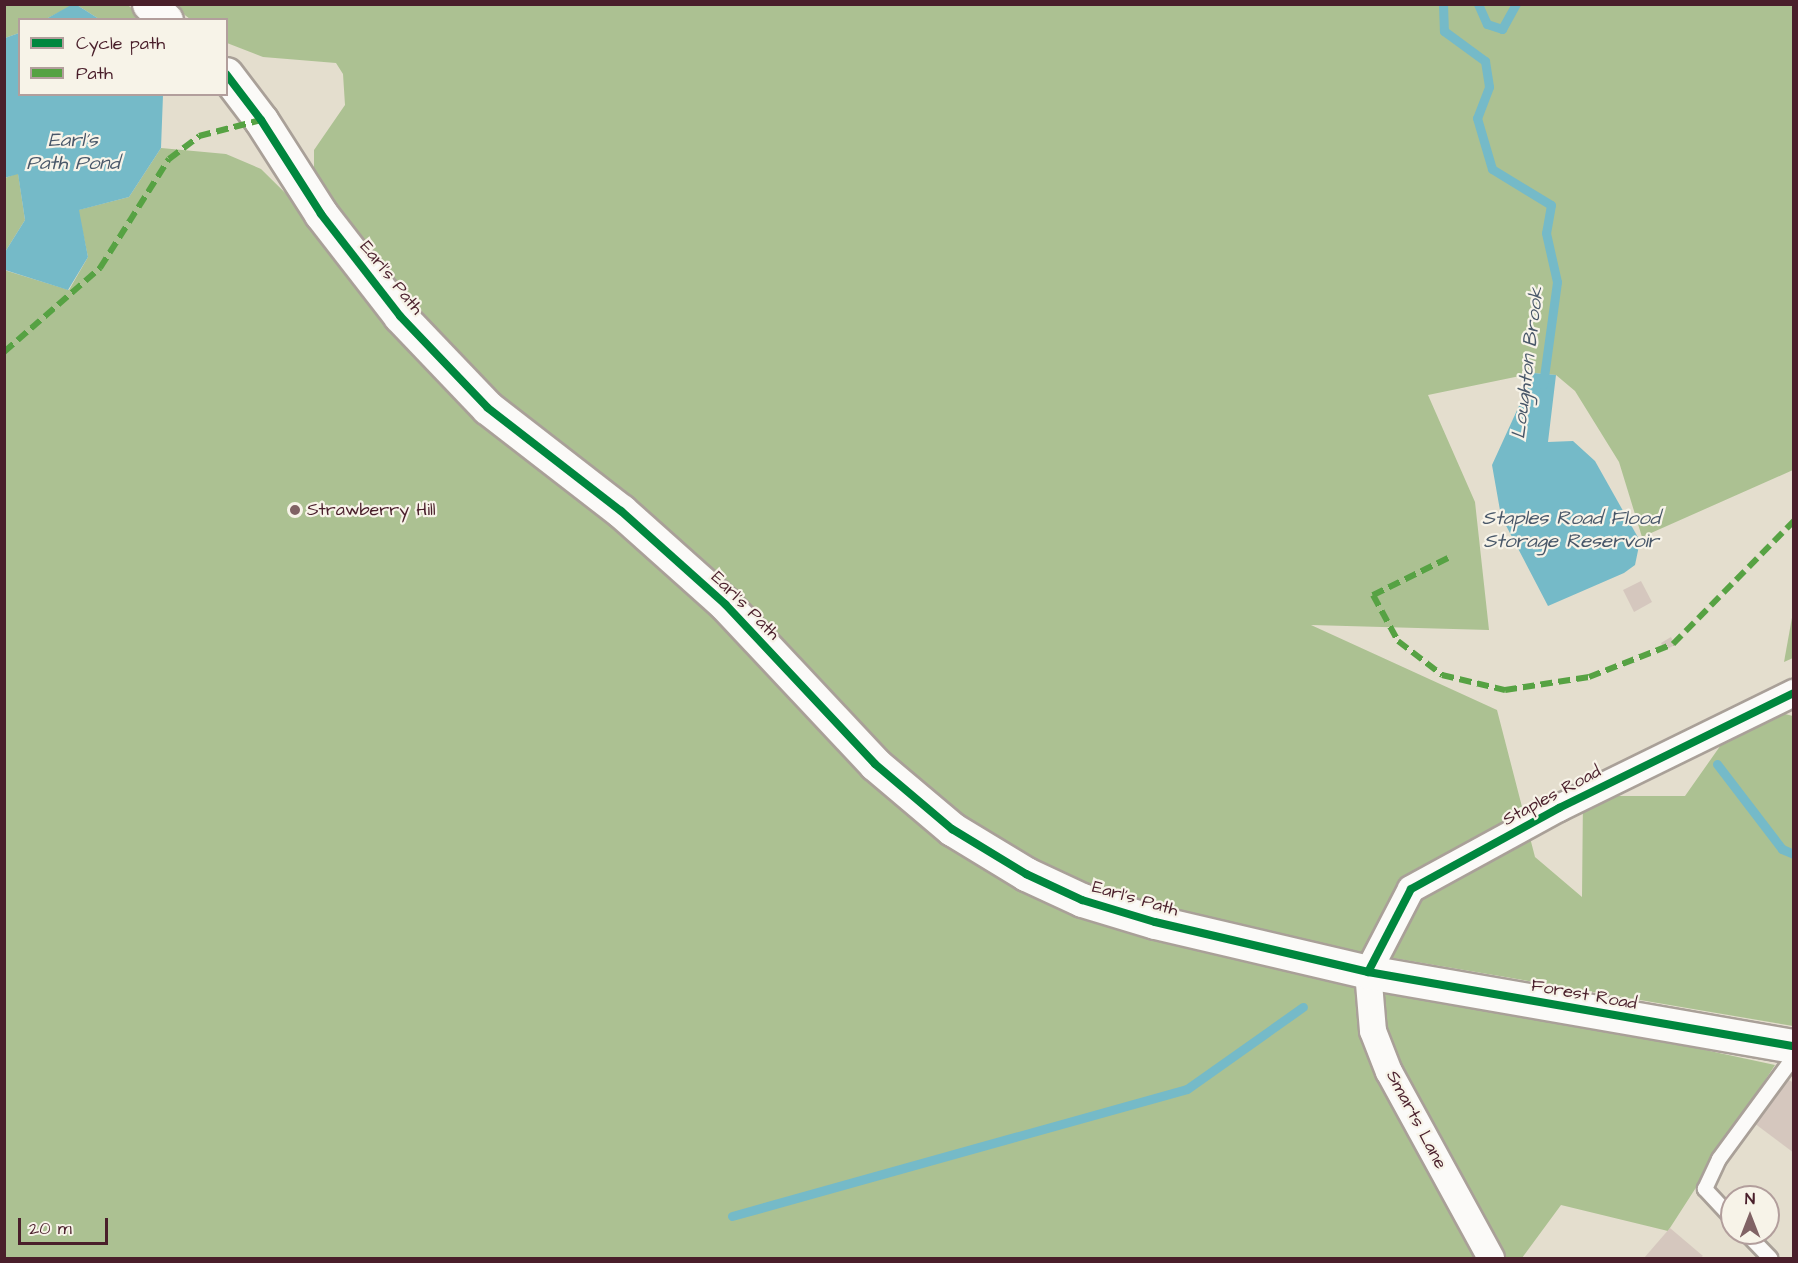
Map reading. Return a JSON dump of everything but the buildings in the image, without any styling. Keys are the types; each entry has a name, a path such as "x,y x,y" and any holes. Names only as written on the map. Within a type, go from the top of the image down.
{"street":[{"path":"149,4 164,18"},
{"name":"Earl's Path","path":"228,77 261,120 321,214 400,316 488,408 621,511 725,604 875,764 952,829 1026,874 1082,900 1155,922 1368,972"},
{"name":"Staples Road","path":"1368,972 1411,889 1559,808 1794,693"},
{"name":"Forest Road","path":"1368,972 1794,1046"},
{"name":"Smarts Lane","path":"1368,972 1373,1031 1389,1072 1491,1258"}],"lane":[{"path":"1720,1205 1705,1189 1719,1159 1794,1057"},
{"path":"1758,1245 1770,1258"}],"green space":[{"path":"4,5 73,5 48,18 18,18 18,33 5,38"},
{"path":"77,5 128,5 142,18 97,18"},
{"path":"172,5 1793,5 1793,470 1642,537 1619,462 1575,391 1556,375 1534,373 1428,395 1475,502 1489,630 1311,625 1497,710 1535,857 1582,897 1583,796 1685,796 1749,705 1793,716 1793,1026 1293,941 1110,897 947,812 896,766 709,566 621,492 511,407 428,322 347,226 314,178 314,150 345,105 343,74 336,63 263,57 228,43 228,18 189,18"},
{"path":"161,148 226,154 261,169 619,523 1043,894 1450,1003 1640,1036 1775,1065 1668,1231 1561,1205 1522,1258 5,1258 4,270 69,290 88,257 78,210 129,197"},
{"path":"18,173 25,220 5,252 5,178"},
{"path":"1793,612 1793,658 1784,662"}],"water":[{"path":"73,4 97,18 48,18"},
{"name":"Earl's Path Pond","path":"18,33 18,96 163,96 161,148 129,197 79,210 88,257 68,290 5,270 5,252 25,220 18,174 4,178 5,38"},
{"name":"Staples Road Flood Storage Reservoir","path":"1534,373 1556,375 1548,442 1573,441 1595,461 1640,541 1635,565 1624,573 1548,606 1501,516 1492,465"}],"waterway":[{"name":"Loughton Brook","path":"1443,4 1444,31 1485,61 1489,87 1477,118 1492,169 1551,205 1546,233 1557,282 1543,384"},
{"name":"Loughton Brook","path":"1478,4 1487,24 1502,29 1516,4"},
{"name":"Loughton Brook","path":"1717,764 1782,849 1794,854"},
{"path":"732,1216 1187,1089 1303,1007"}],"marked path":[{"path":"4,352 100,268 169,159 199,136 261,120"},
{"path":"1448,558 1373,595 1398,641 1442,675 1505,690 1589,677 1673,644 1794,521"}],"cycle path":[{"path":"228,77 261,120 321,214 400,316 488,408 621,511 725,604 875,764 952,829 1026,874 1082,900 1155,922 1368,972 1794,1046"},
{"path":"1368,972 1411,889 1559,808 1794,693"}],"place":[{"name":"Strawberry Hill","path":"295,510"}]}
